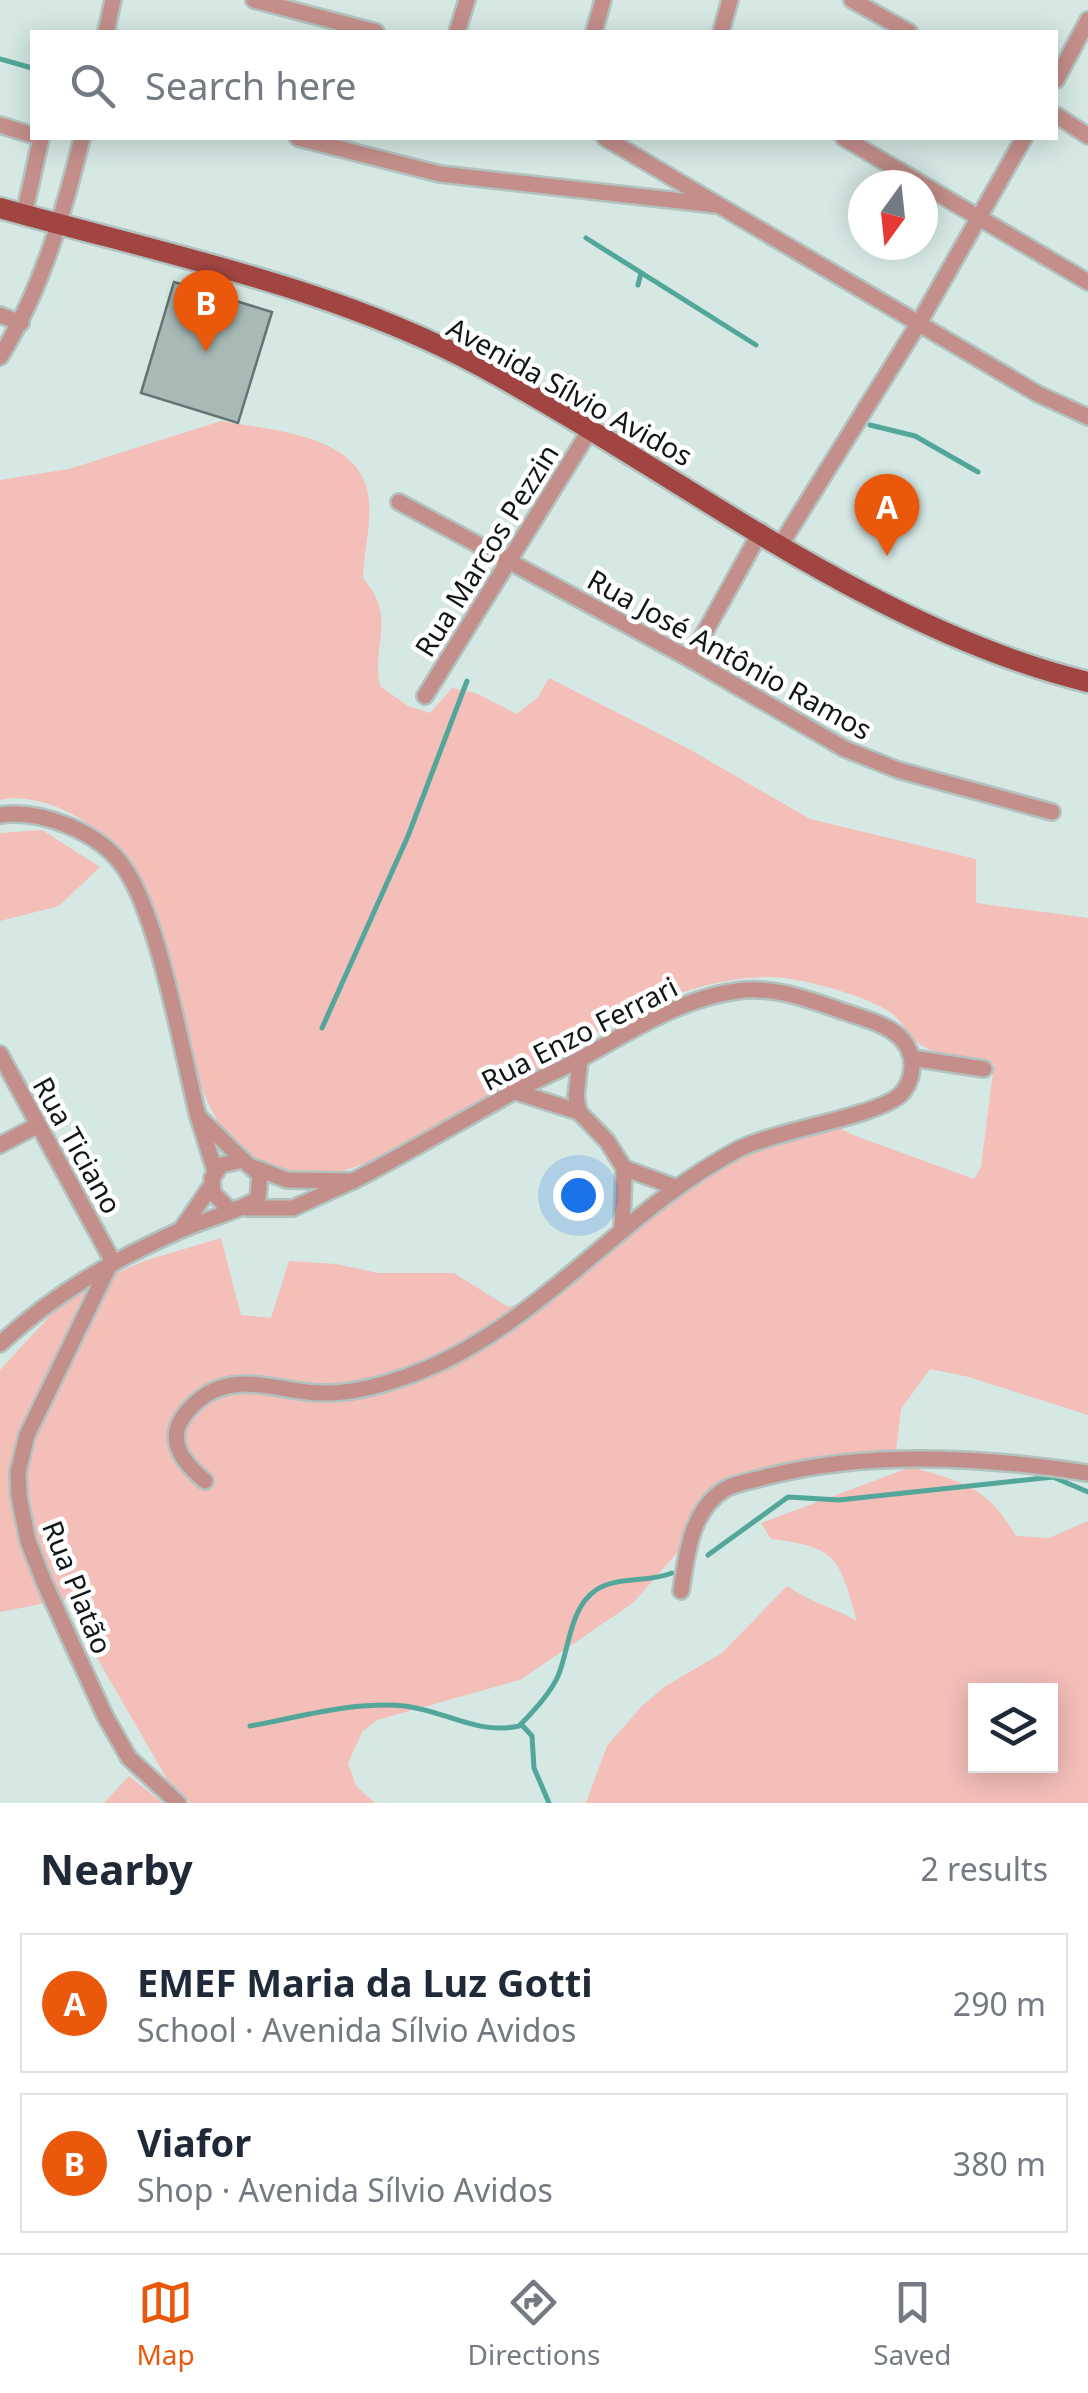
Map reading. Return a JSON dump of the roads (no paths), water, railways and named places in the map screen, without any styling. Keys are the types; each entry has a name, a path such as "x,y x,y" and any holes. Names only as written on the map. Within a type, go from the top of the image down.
{"main road":[{"name":"Avenida Sílvio Avidos","path":"0,208 308,295 382,322 476,364 781,544 956,640 1031,668 1088,682"}],"street":[{"path":"106,30 113,0"},
{"path":"254,0 368,30"},
{"path":"458,30 467,0"},
{"path":"594,30 602,0"},
{"path":"722,30 730,0"},
{"path":"852,0 904,30"},
{"path":"1058,76 1088,20"},
{"path":"1058,116 1088,136"},
{"path":"0,125 30,134"},
{"path":"24,215 41,140"},
{"path":"0,357 21,323 61,226 82,140"},
{"path":"306,140 440,174 724,206"},
{"path":"608,140 1038,394 1088,417"},
{"path":"848,140 1088,282"},
{"path":"781,544 919,323 1023,140"},
{"path":"0,314 21,323"},
{"name":"Rua Marcos Pezzin","path":"425,696 590,430"},
{"name":"Rua José Antônio Ramos","path":"399,502 872,761 1052,812"},
{"path":"690,658 761,532"},
{"path":"0,815 31,816 63,824 107,848 122,863 142,900 217,1200 238,1208"},
{"name":"Rua Enzo Ferrari","path":"238,1208 292,1208 353,1182 617,1036 713,996 765,990 878,1023 898,1034 912,1058"},
{"name":"Rua Ticiano","path":"0,1054 112,1260"},
{"path":"205,1481 179,1460 176,1450 180,1426 204,1396 232,1384 344,1392 406,1377 500,1330 674,1187 772,1135 889,1102 907,1085 912,1058 984,1069"},
{"path":"579,1112 576,1097 580,1059"},
{"path":"514,1092 579,1112 608,1141 624,1168 622,1228"},
{"path":"0,1344 60,1293 112,1260 238,1208 261,1191 250,1164 198,1116"},
{"path":"0,1144 38,1125"},
{"path":"181,1230 228,1161 250,1164 287,1180 353,1182"},
{"path":"624,1168 674,1187"},
{"name":"Rua Platão","path":"112,1260 26,1434 18,1472 19,1496 39,1568 105,1716 137,1767 178,1803"},
{"path":"681,1591 696,1523 715,1498 734,1486 805,1467 912,1460 1040,1466 1088,1474"}],"waterway":[{"path":"0,59 30,67"},
{"path":"586,238 756,345"},
{"path":"638,285 641,273"},
{"path":"870,425 915,436 978,472"},
{"path":"322,1028 408,836 467,681"},
{"path":"708,1555 788,1497 839,1500 1053,1477 1088,1492"},
{"path":"250,1726 385,1705 420,1709 475,1725 519,1726 555,1682 575,1619 587,1598 613,1583 672,1573"},
{"path":"521,1724 532,1736 534,1768 549,1803"}],"place":[{"name":"Viafor","path":"206,352"},
{"name":"EMEF Maria da Luz Gotti","path":"887,556"}]}
